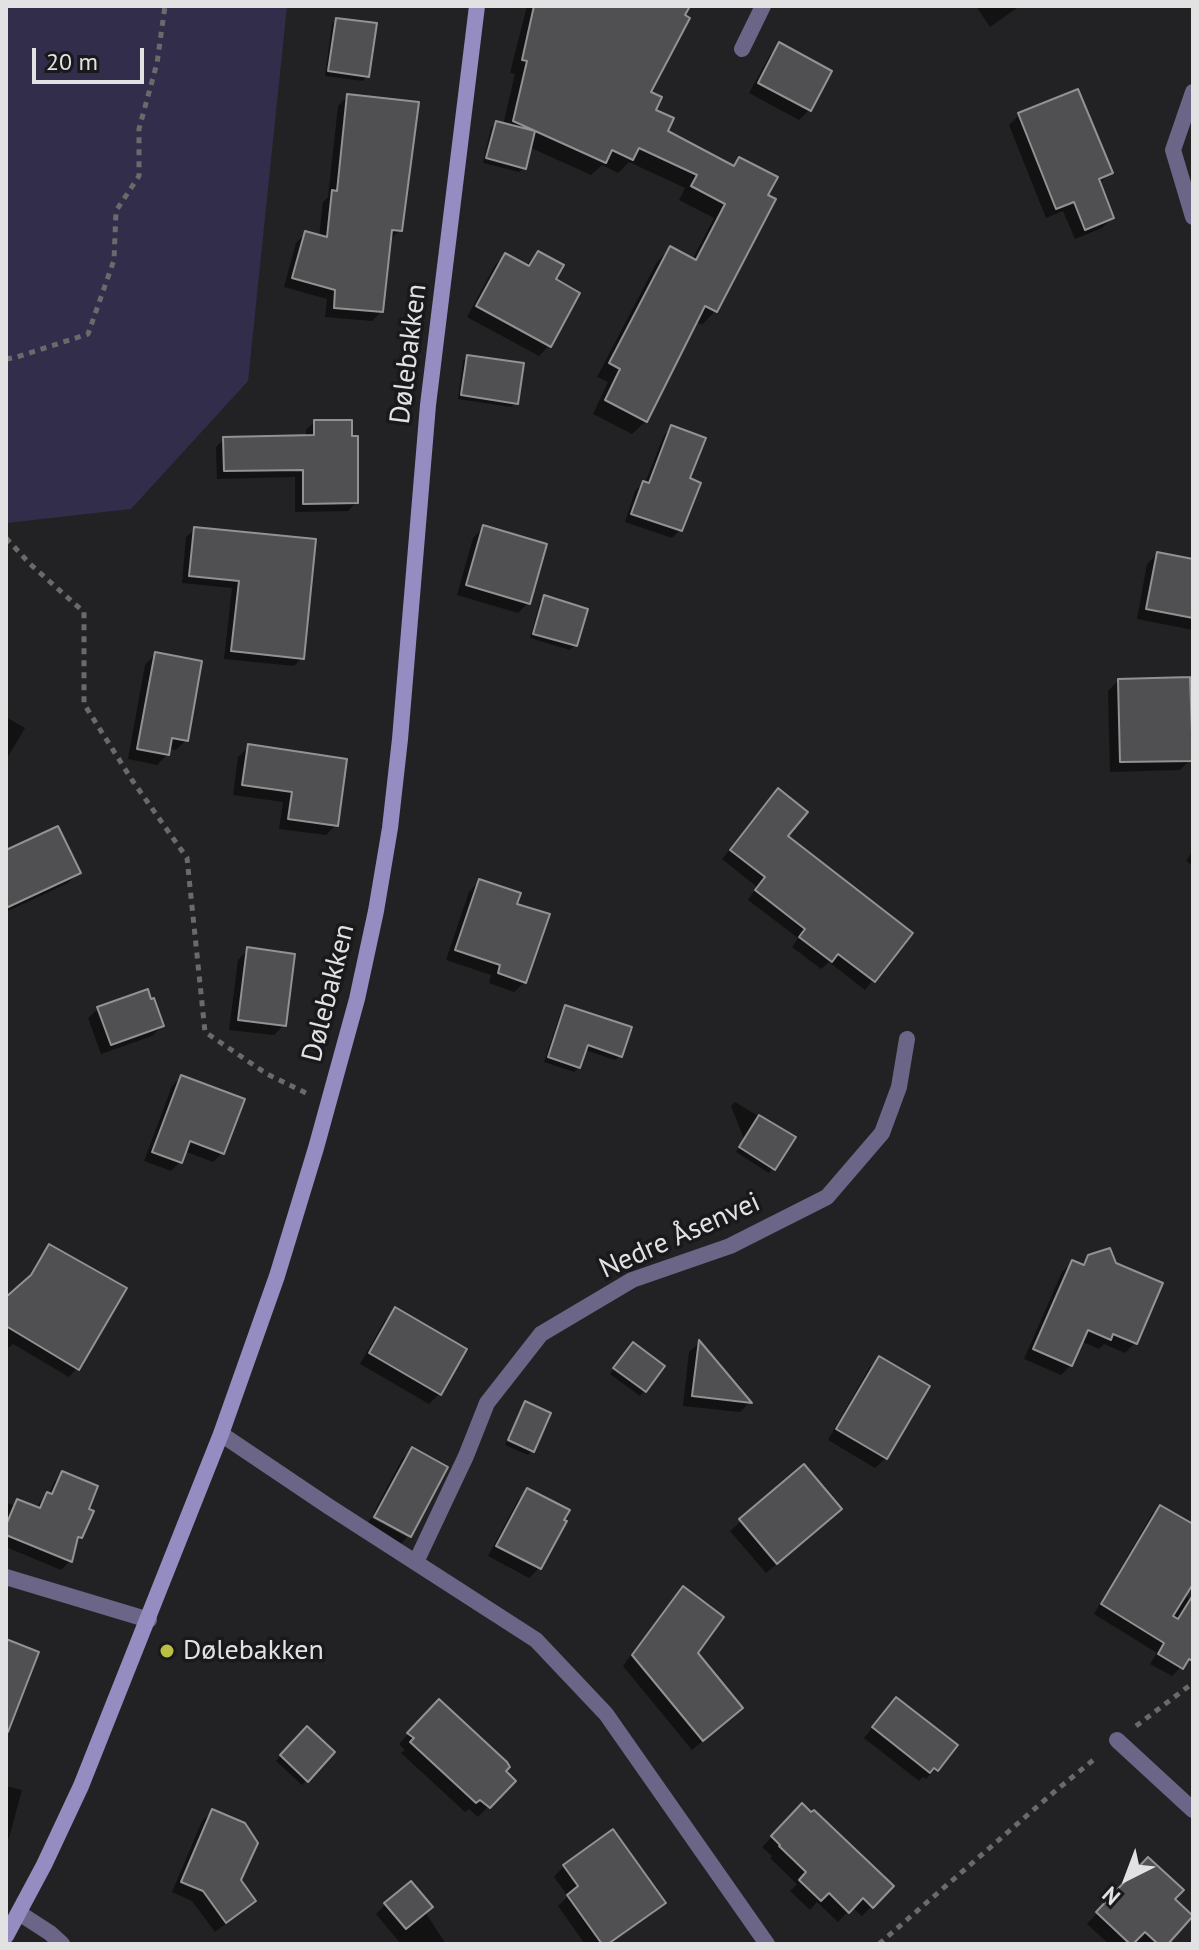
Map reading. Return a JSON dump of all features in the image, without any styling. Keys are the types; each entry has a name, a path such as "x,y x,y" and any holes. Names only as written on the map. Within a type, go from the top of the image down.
{"main road":[{"name":"Dølebakken","path":"6,1936 81,1786 221,1434 277,1276 328,1104 363,970 390,828 428,405 477,6"}],"street":[{"path":"742,49 763,6"},
{"path":"1193,92 1173,150 1193,217"},
{"name":"Nedre Åsenvei","path":"416,1562 466,1456 487,1403 541,1334 632,1280 730,1246 827,1197 882,1133 899,1087 907,1039"},
{"path":"221,1434 536,1640 606,1714 767,1944"},
{"path":"6,1577 149,1620"},
{"path":"1117,1740 1193,1810"},
{"path":"19,1913 62,1944"}],"path":[{"path":"6,359 88,334 114,260 116,211 139,176 139,129 157,63 165,6"},
{"path":"6,538 84,612 84,704 187,858 205,1032 267,1074 328,1104"},
{"path":"879,1944 1042,1802 1193,1683"}],"shaded area":[{"path":"6,6 287,6 248,381 131,509 6,523"}],"building":[{"path":"534,6 690,6 685,15 690,18 651,92 662,97 656,110 674,118 668,131 734,166 739,157 778,177 768,195 776,199 717,312 705,306 647,422 605,400 620,369 609,363 670,246 696,260 725,204 691,186 697,175 639,148 633,160 612,150 606,163 513,121 527,61 522,60"},
{"path":"336,18 377,23 369,77 328,71"},
{"path":"779,42 832,71 811,111 758,83"},
{"path":"1078,89 1113,173 1099,179 1114,218 1085,230 1074,202 1056,209 1018,113"},
{"path":"347,94 419,102 402,231 392,230 383,312 334,308 335,290 292,278 305,231 327,237 332,190 337,191"},
{"path":"496,121 535,131 526,169 486,158"},
{"path":"538,251 564,265 556,279 580,293 551,347 476,306 505,253 529,266"},
{"path":"467,355 524,363 518,404 461,395"},
{"path":"314,420 352,420 352,436 358,436 358,503 303,504 303,470 224,471 223,437 314,435"},
{"path":"671,425 706,438 690,478 701,483 682,531 631,514 643,481 649,483"},
{"path":"483,525 547,544 530,604 466,585"},
{"path":"194,527 316,539 304,659 231,651 239,581 189,576"},
{"path":"1157,552 1193,559 1193,618 1146,609"},
{"path":"544,595 588,609 577,646 533,634"},
{"path":"155,652 202,661 188,741 172,738 169,755 137,749"},
{"path":"1190,677 1193,761 1120,762 1118,679"},
{"path":"248,744 347,759 338,826 288,819 292,792 242,785"},
{"path":"778,788 808,812 788,836 913,933 875,982 838,954 832,962 799,937 805,929 755,890 765,877 730,850"},
{"path":"58,826 81,873 6,908 6,850"},
{"path":"479,879 521,893 517,904 550,914 526,983 498,973 500,965 455,950"},
{"path":"247,947 295,954 286,1026 238,1020"},
{"path":"148,989 164,1026 111,1045 97,1007"},
{"path":"565,1005 632,1027 622,1057 588,1045 580,1068 548,1057"},
{"path":"181,1075 245,1099 224,1154 190,1141 182,1163 152,1152"},
{"path":"759,1115 796,1137 775,1170 739,1147"},
{"path":"49,1244 127,1288 79,1370 6,1326 6,1297 31,1275"},
{"path":"1110,1248 1116,1263 1163,1283 1137,1344 1113,1334 1111,1340 1088,1330 1072,1366 1033,1349 1072,1260 1084,1265 1088,1255"},
{"path":"395,1307 467,1349 441,1395 369,1353"},
{"path":"699,1340 752,1403 692,1396"},
{"path":"633,1342 665,1366 646,1392 613,1368"},
{"path":"879,1356 930,1386 887,1459 836,1429"},
{"path":"525,1401 551,1413 534,1452 508,1440"},
{"path":"412,1447 448,1467 411,1537 374,1517"},
{"path":"804,1464 842,1509 777,1564 739,1519"},
{"path":"62,1471 98,1486 89,1509 94,1511 82,1538 78,1537 72,1562 6,1535 6,1525 17,1499 40,1508 47,1492 52,1494"},
{"path":"527,1488 570,1510 541,1569 496,1546"},
{"path":"1160,1505 1193,1524 1193,1584 1173,1616 1178,1619 1193,1595 1193,1661 1189,1659 1183,1669 1158,1654 1164,1643 1101,1604"},
{"path":"683,1586 724,1617 698,1653 743,1708 703,1741 632,1655"},
{"path":"6,1639 39,1652 8,1732 6,1732"},
{"path":"896,1697 958,1745 938,1771 934,1768 930,1773 872,1727"},
{"path":"439,1699 510,1767 506,1771 516,1781 490,1808 480,1800 476,1803 410,1742 414,1738 407,1733"},
{"path":"307,1726 335,1752 308,1782 280,1755"},
{"path":"802,1803 811,1812 814,1810 894,1886 873,1908 863,1898 849,1913 829,1893 821,1901 799,1880 806,1872 771,1836"},
{"path":"212,1809 245,1823 258,1843 241,1880 256,1901 226,1923 203,1891 181,1882"},
{"path":"613,1829 666,1903 608,1944 602,1944 567,1895 578,1886 563,1865"},
{"path":"1148,1857 1184,1890 1175,1899 1193,1916 1168,1944 1158,1944 1145,1932 1130,1944 1096,1912"},
{"path":"411,1881 433,1907 406,1929 384,1903"}],"place":[{"name":"Dølebakken","path":"167,1651"}]}
